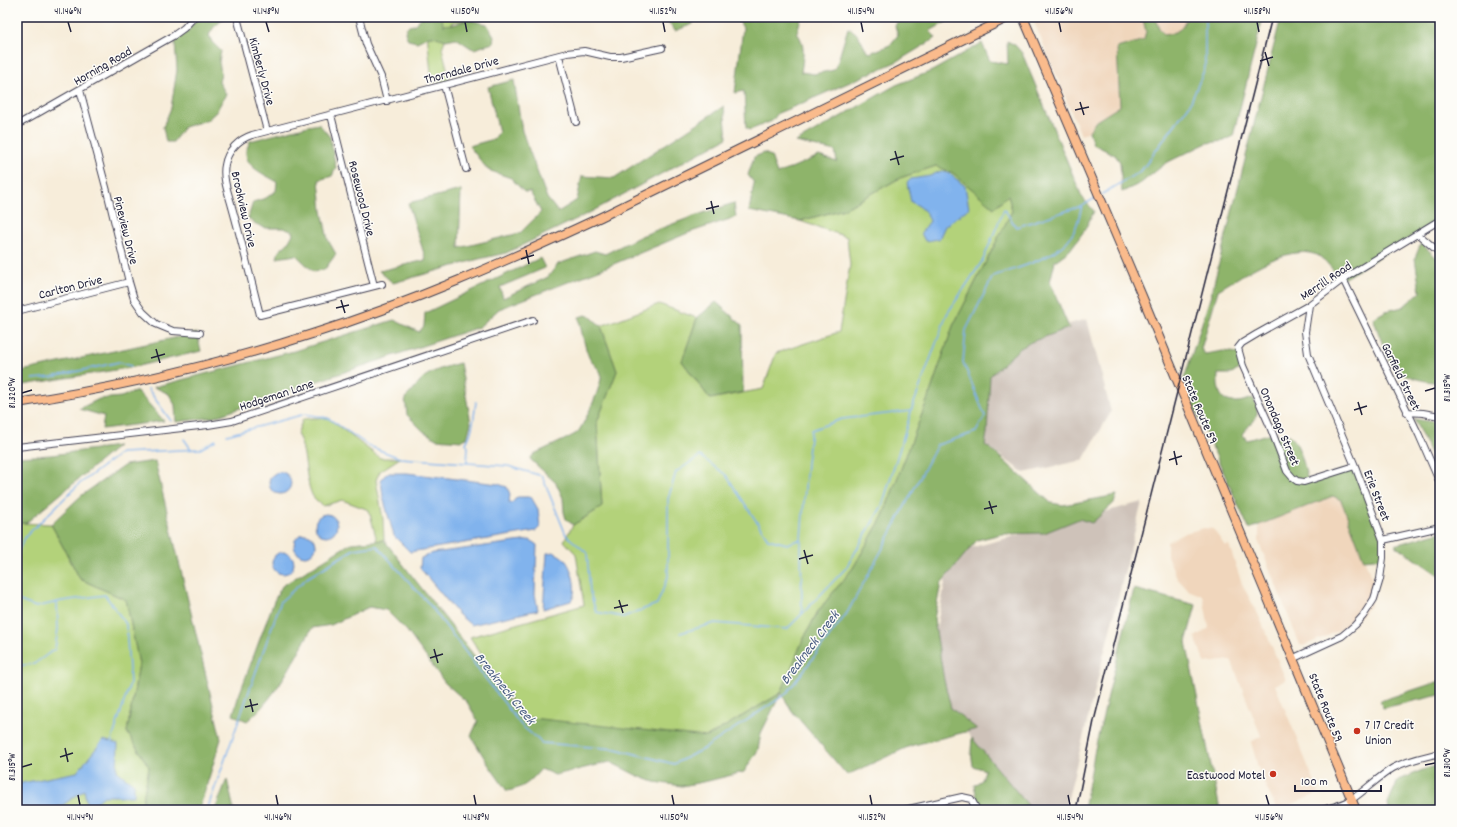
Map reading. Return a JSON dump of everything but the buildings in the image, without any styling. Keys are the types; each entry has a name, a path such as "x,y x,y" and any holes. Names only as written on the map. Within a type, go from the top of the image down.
{"main road":[{"path":"17,404 125,384 211,363 312,334 425,293 535,248 601,217 1009,17"},
{"name":"State Route 59","path":"1023,17 1294,658 1356,810"}],"street":[{"name":"Horning Road","path":"17,125 173,36 184,28 194,17"},
{"name":"Kimberly Drive","path":"237,17 267,131"},
{"path":"359,17 366,44 381,77 387,100"},
{"name":"Thorndale Drive","path":"267,131 578,51 610,57 621,57 662,48"},
{"path":"559,56 576,122"},
{"path":"444,85 466,169"},
{"name":"Pineview Drive","path":"80,90 128,282 134,299 143,312 156,324 173,331 183,333 200,333"},
{"name":"Rosewood Drive","path":"331,115 374,286"},
{"name":"Brookview Drive","path":"267,131 246,137 238,143 228,156 224,170 260,315 374,286"},
{"name":"Merrill Road","path":"1243,366 1238,348 1242,343 1309,305 1343,279 1440,220"},
{"path":"1418,234 1440,253"},
{"name":"Garfield Street","path":"1343,279 1440,483"},
{"name":"Carlton Drive","path":"17,311 128,282"},
{"path":"374,286 382,284"},
{"name":"Erie Street","path":"1294,658 1342,636 1355,625 1363,616 1373,600 1382,568 1383,540 1355,466 1308,354 1305,332 1309,305"},
{"name":"Hodgeman Lane","path":"17,447 208,425 232,420 533,320"},
{"name":"Onondago Street","path":"1243,366 1269,424 1287,471 1293,478 1297,481 1304,482 1355,466"},
{"path":"1407,412 1440,416"},
{"path":"1383,540 1440,527"},
{"path":"1322,810 1342,805 1393,768 1410,761 1440,753"},
{"path":"904,810 962,796 971,799 977,810"}],"shaded area":[{"path":"1032,17 1146,17 1143,19 1146,32 1144,40 1117,48 1120,106 1096,121 1089,131 1081,135"},
{"path":"1150,17 1186,17 1185,24 1177,32 1165,35"},
{"path":"1087,319 1111,412 1083,460 1024,473 984,444 986,377 1024,337"},
{"path":"1333,496 1341,499 1375,587 1370,606 1351,626 1303,646 1300,645 1259,543 1259,525"},
{"path":"1142,502 1065,810 1032,810 947,709 928,670 951,553"},
{"path":"1204,528 1213,529 1225,546 1229,545 1242,584 1259,616 1286,680 1275,685 1319,793 1279,810 1277,810 1260,774 1251,742 1261,736 1231,660 1205,663 1195,637 1209,628 1203,596 1188,590 1177,578 1167,556 1167,542 1185,533"}],"green space":[{"path":"198,17 226,17 214,27 209,35 212,42 221,51 219,62 221,73 219,82 226,94 216,112 207,120 184,127 173,142 166,142 163,127 171,108 177,70 175,42 187,32"},
{"path":"421,17 442,17 443,25 456,24 467,20 467,17 488,17 469,20 487,24 494,36 493,43 474,49 456,38 446,40 433,36 417,42 408,40 405,32 407,27 415,24"},
{"path":"429,17 488,17 452,22 442,48 450,80 432,83 426,23"},
{"path":"668,17 692,17 693,24 675,31 669,23"},
{"path":"737,17 801,17 797,33 803,46 801,72 814,74 834,70 848,28 857,34 867,51 870,53 890,45 898,35 895,26 900,17 955,17 930,31 936,38 898,61 778,113 772,121 750,130 746,128 744,91 735,93 743,28"},
{"path":"1146,17 1154,17 1160,30 1165,35 1182,28 1186,17 1263,17 1233,136 1224,141 1207,143 1166,163 1141,183 1122,192 1120,162 1115,155 1093,144 1089,131 1096,121 1120,106 1117,48 1144,40 1146,32 1143,19"},
{"path":"1281,17 1440,17 1440,220 1343,279 1322,258 1310,253 1287,255 1262,264 1218,290 1201,349 1205,354 1223,351 1238,353 1243,366 1232,374 1218,374 1218,383 1219,391 1226,400 1237,402 1253,398 1256,404 1257,414 1242,434 1247,440 1265,435 1290,435 1299,450 1308,481 1355,466 1383,540 1383,558 1364,560 1341,500 1333,496 1249,529 1183,382 1211,295"},
{"path":"1007,41 1015,45 1022,53 1082,197 1094,211 1084,231 1070,250 1055,261 1050,282 1069,328 1031,342 1019,349 990,376 985,445 1051,503 1063,505 1117,495 1114,503 1092,523 1079,519 1044,533 1001,534 977,540 941,583 934,619 944,680 951,708 977,729 910,746 847,775 792,711 781,693 802,642 818,611 853,568 883,516 930,393 953,326 1012,211 1008,195 994,208 953,173 936,166 900,178 844,209 800,221 749,211 754,183 748,175 754,157 764,153 771,156 777,174 819,156 837,162 835,151 796,142 896,85 932,71 982,43 990,61 1008,64"},
{"path":"514,80 522,131 547,198 558,212 577,200 582,176 614,178 724,106 727,138 591,212 506,253 393,283 379,271 426,260 408,203 461,190 459,248 520,233 541,212 530,192 524,192 511,178 488,170 469,146 494,139 499,132 488,87"},
{"path":"319,124 330,137 336,168 332,176 319,180 322,211 328,240 336,254 325,269 314,272 296,255 277,258 279,251 288,243 294,232 283,228 265,228 248,218 253,202 266,198 276,191 277,182 252,166 247,157 246,151 250,141"},
{"path":"936,166 953,172 994,208 1008,195 1012,211 953,326 930,393 883,516 853,568 818,611 802,642 781,693 707,737 661,735 522,717 470,637 584,605 576,554 564,541 573,525 602,507 597,422 617,371 601,326 659,304 697,318 682,361 710,399 763,389 776,353 839,332 850,265 847,237 800,221 844,209 900,178"},
{"path":"734,203 736,217 688,233 499,309 479,327 215,417 176,422 175,405 169,394 154,387 294,351 394,320 419,332 424,326 425,313 540,258 545,268 500,287 503,298 548,277 558,264 595,251 605,254 641,236"},
{"path":"1421,243 1440,261 1440,383 1410,377 1394,366 1385,351 1373,318 1386,311 1403,307 1420,292 1415,258"},
{"path":"716,302 742,325 743,392 710,399 682,361 697,318"},
{"path":"586,315 591,317 601,326 617,371 597,422 602,507 573,525 566,519 563,498 556,483 530,459 534,454 578,432 585,421 597,394 600,385 601,373 591,361 587,352 579,317"},
{"path":"197,333 201,351 134,367 17,386 17,372"},
{"path":"460,363 471,423 467,438 463,439 462,441 436,439 423,431 407,415 405,398 423,378 433,372"},
{"path":"137,391 164,421 102,429 104,416 79,409 99,399 121,397"},
{"path":"328,418 380,458 400,458 380,471 376,480 383,519 384,540 377,541 369,510 342,500 323,506 312,495 309,488 304,455 297,434 303,419"},
{"path":"1414,419 1440,423 1440,449 1436,454 1431,455"},
{"path":"118,446 26,523 17,523 17,457 51,455"},
{"path":"155,461 221,739 199,810 141,810 149,767 127,732 139,664 126,600 80,579 51,524 82,495 125,465"},
{"path":"17,523 51,524 80,579 126,600 139,664 127,732 149,767 141,810 17,810"},
{"path":"1440,532 1440,576 1395,545"},
{"path":"384,540 522,717 707,737 781,693 761,733 758,750 744,772 682,786 654,782 610,762 555,775 541,769 526,784 507,791 471,736 478,721 467,702 445,683 407,631 386,610 369,607 331,625 312,628 284,678 258,711 247,721 233,715 274,601 282,586 351,543"},
{"path":"1134,589 1196,605 1186,642 1220,810 1084,810 1095,749"},
{"path":"1440,681 1440,695 1383,708 1380,701"},
{"path":"972,738 1032,810 980,810 974,785 982,780 985,770 973,766 971,751"},
{"path":"1440,765 1440,810 1389,810 1388,803 1398,780 1425,769"},
{"path":"227,779 234,810 215,810"}],"water":[{"path":"941,171 950,174 965,186 969,208 945,226 939,239 925,241 921,233 930,221 923,209 911,202 907,183 911,179 930,176"},
{"path":"280,472 288,475 291,483 288,491 280,494 272,491 269,483 272,475"},
{"path":"387,473 407,473 498,484 507,487 510,494 509,503 512,503 517,497 531,497 538,509 540,527 536,531 410,552 394,536 383,497 381,480"},
{"path":"326,514 334,517 337,525 334,533 326,536 318,533 315,525 318,517"},
{"path":"305,534 313,537 316,545 313,553 305,556 297,553 294,545 297,537"},
{"path":"530,540 537,545 535,594 538,610 471,625 458,614 420,568 421,558 433,553"},
{"path":"283,552 291,555 294,563 291,571 283,574 275,571 272,563 275,555"},
{"path":"554,552 562,557 569,566 574,585 573,597 571,601 543,609 547,553"},
{"path":"103,740 118,744 117,771 134,784 134,796 104,796 88,809 84,790 63,805 50,810 30,810 28,807 17,810 17,784 77,772"}],"waterway":[{"name":"Breakneck Creek","path":"1102,194 1141,171 1190,104 1205,68 1205,17"},
{"path":"227,435 305,414 328,418 369,446 400,458 508,466 542,476 566,535 587,553 590,592 596,612 623,617 657,604 668,577 668,499 676,472 700,456 726,475 768,539 787,544 801,539 811,430 842,419 911,411 947,314 983,260 1004,209 1016,227 1082,206 1097,197"},
{"name":"Breakneck Creek","path":"207,810 281,601 307,578 354,549 377,546 429,604 521,725 542,743 616,749 674,764 705,748 786,694 847,613 937,445 976,432 985,416 963,362 966,330 993,276 1014,270 1038,260 1059,248 1067,241 1075,230 1082,206"},
{"path":"33,379 52,377 119,362 131,366"},
{"path":"148,389 171,421"},
{"path":"467,463 468,447 466,443 472,429 476,402"},
{"path":"802,614 846,568 882,506 911,412"},
{"path":"184,439 191,449"},
{"path":"17,553 26,536 78,485 121,453 200,449 216,440"},
{"path":"680,633 715,623 787,629 802,614 801,539"},
{"path":"17,600 36,607 62,601 105,595 126,624 130,683 111,743"},
{"path":"17,666 34,664 55,649 58,629 57,602"}],"railway":[{"path":"1076,810 1094,721 1272,17"}],"place":[{"name":"7 17 Credit Union","path":"1357,731"},
{"name":"Eastwood Motel","path":"1273,774"}]}
